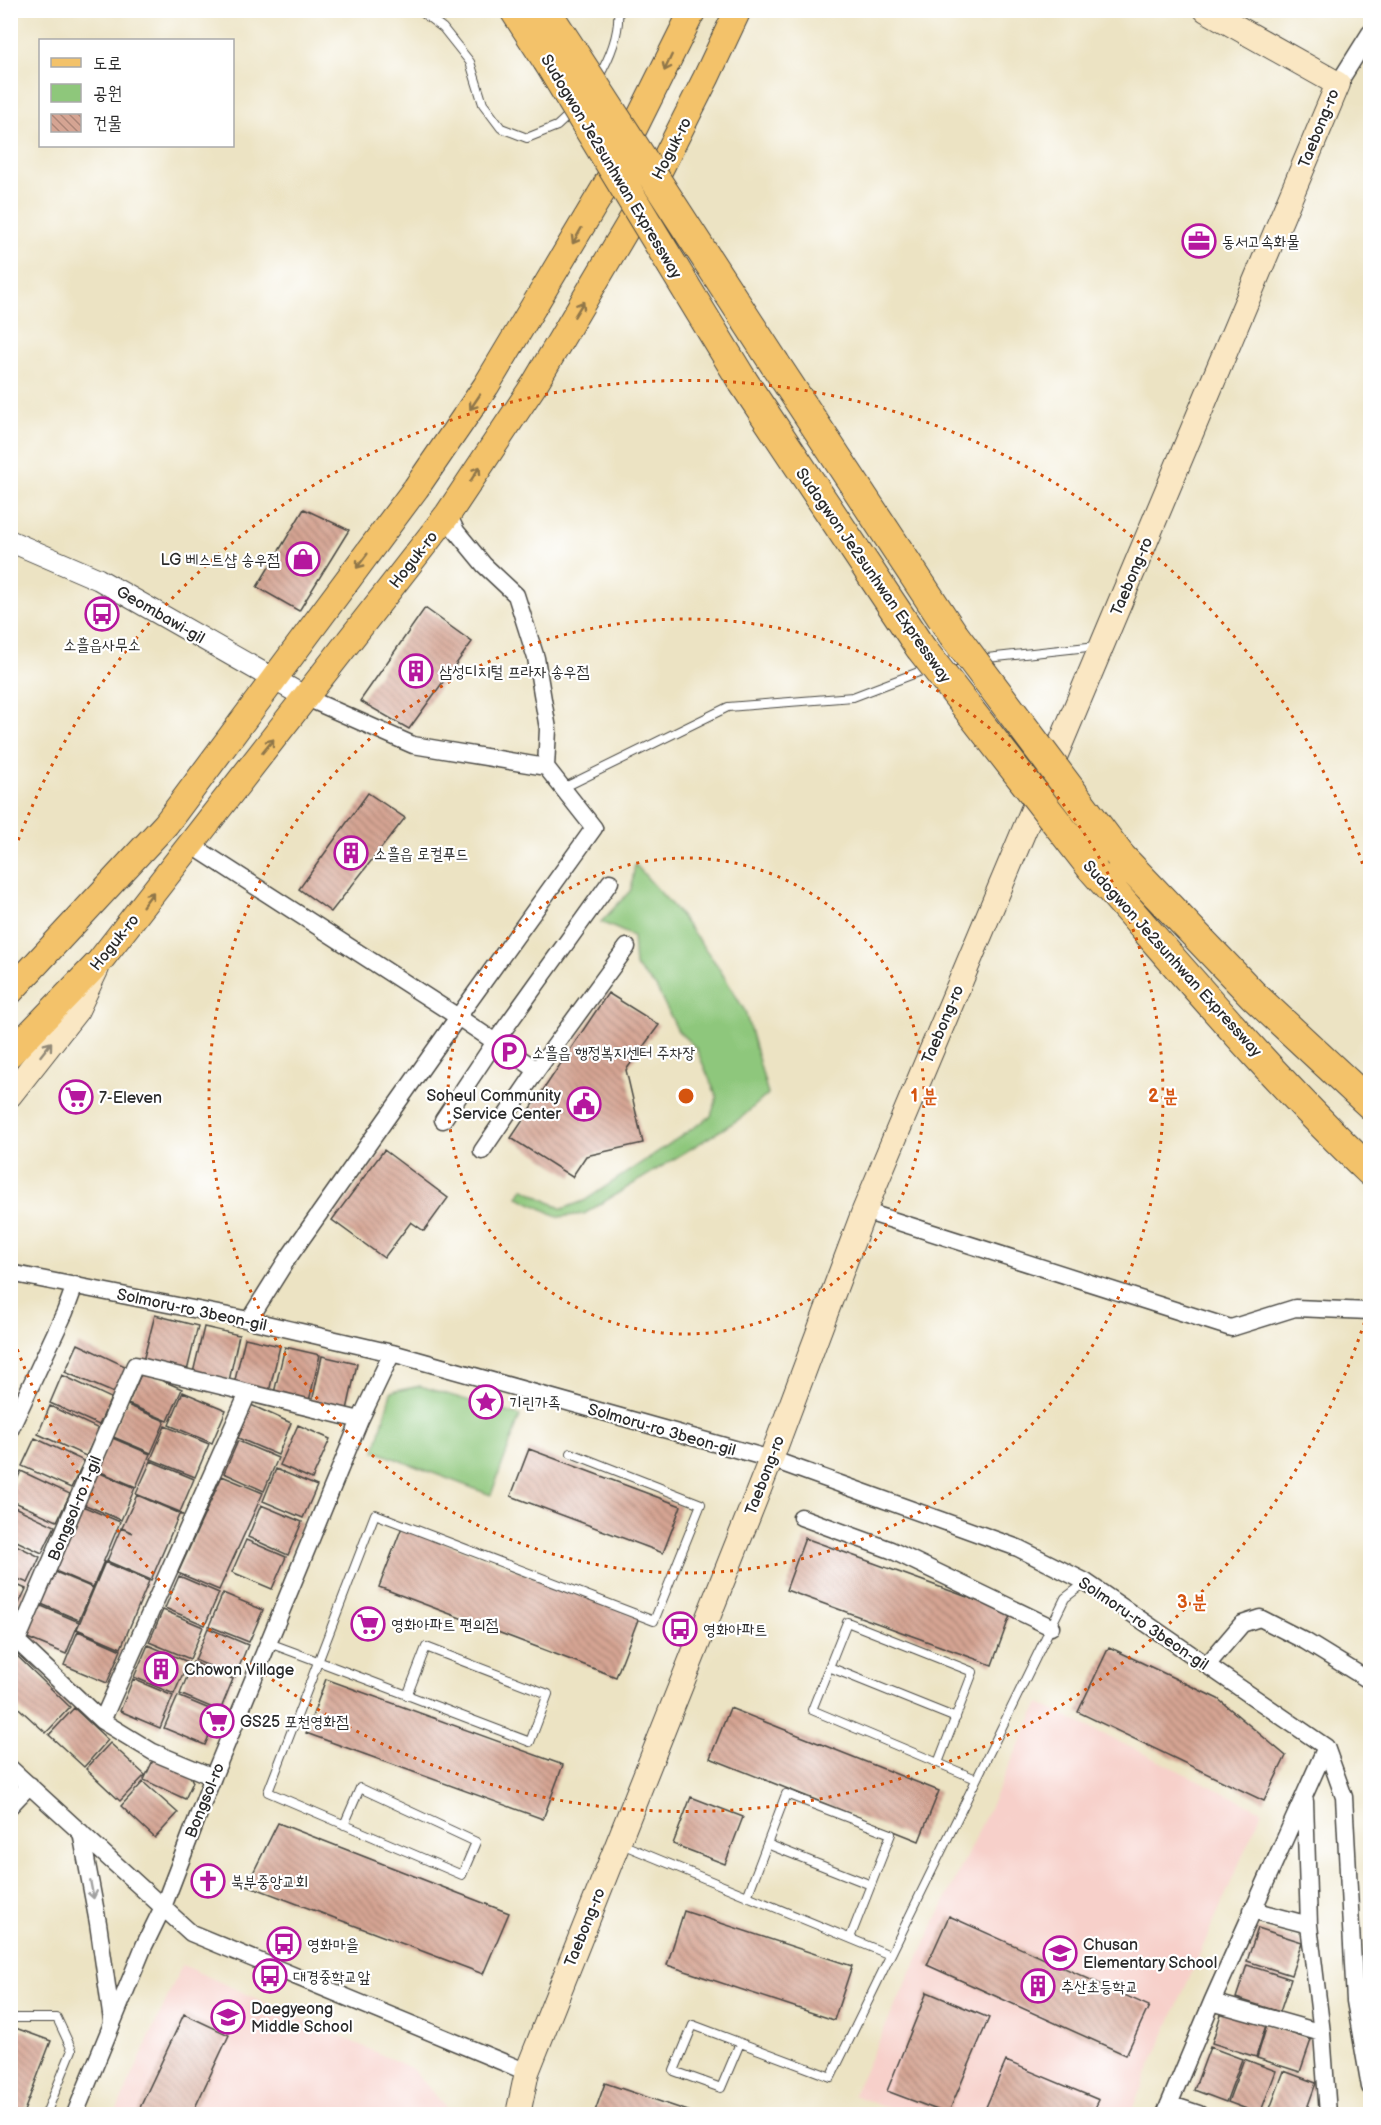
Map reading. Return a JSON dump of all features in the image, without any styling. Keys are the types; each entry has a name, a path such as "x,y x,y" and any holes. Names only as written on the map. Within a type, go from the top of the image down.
{"highway":[{"name":"Sudogwon Je2sunhwan Expressway","path":"515,10 567,50 717,273 953,634 1120,856 1254,995 1371,1104"},
{"name":"Sudogwon Je2sunhwan Expressway","path":"545,10 742,380 920,647 1092,868 1238,1033 1347,1149 1371,1171"},
{"path":"566,10 567,50"}],"main road":[{"path":"10,992 166,824 416,488 486,386 605,187 693,10"},
{"name":"Hoguk-ro","path":"10,1054 99,962 307,698 448,514 534,385 651,187 738,10"},
{"name":"Taebong-ro","path":"518,2115 527,2072 771,1459 864,1211 1338,84 1206,10"},
{"path":"10,1095 77,1010 99,962"}],"street":[{"path":"1338,84 1371,33"},
{"path":"448,514 456,531 484,565 516,595 536,658 548,729 546,767"},
{"name":"Geombawi-gil","path":"10,541 98,579 307,698"},
{"path":"249,1320 286,1261 594,828 546,767 414,745 307,698"},
{"path":"190,844 537,1070"},
{"path":"443,1120 495,1042 610,882"},
{"path":"482,1151 537,1070 627,947"},
{"path":"864,1211 1231,1328 1294,1308 1371,1311"},
{"name":"Solmoru-ro 3beon-gil","path":"10,1273 249,1320 392,1353 771,1459 1018,1548 1086,1582 1326,1747"},
{"path":"10,1430 65,1312 75,1285"},
{"name":"Bongsol-ro","path":"75,2115 144,1946 163,1907 213,1777 360,1420 392,1353"},
{"name":"Bongsol-ro 1-gil","path":"213,1777 153,1752 102,1721 17,1641 135,1365 360,1420"},
{"path":"102,1721 248,1393"},
{"path":"801,1517 891,1550 1051,1628"},
{"path":"1207,1665 1242,1624 1260,1618 1305,1641 1371,1681"},
{"path":"1199,2115 1167,2109 1252,1910 1326,1747"},
{"path":"1326,1747 1344,1797 1355,2001 1371,2087"},
{"path":"10,1768 191,1933 527,2072"},
{"path":"10,1806 30,1785"},
{"path":"1304,1796 1309,1925 1322,2033 1328,2115"},
{"path":"81,1832 98,1923 112,2023"},
{"path":"1252,1910 1309,1925"},
{"path":"1212,2002 1322,2033"}],"lane":[{"path":"419,10 443,28 470,62 483,105 501,128 527,138 557,126 582,103"},
{"path":"588,93 607,64 618,20 618,10"},
{"path":"563,788 728,707 852,697 945,662 1101,646"},
{"path":"344,1825 360,1788 476,1842 462,1875 344,1825 268,1792 375,1514 654,1622 701,1504 571,1453"},
{"path":"741,2043 721,2088 675,2071 693,2025 741,2043 831,2077 1065,1598 1086,1582"},
{"path":"938,1762 974,1672 847,1622 812,1710 976,1779"},
{"path":"269,1643 407,1696 530,1742 548,1694 426,1647 407,1696"},
{"path":"829,1667 956,1718"},
{"path":"747,1897 786,1794 891,1834 850,1938"},
{"path":"618,1843 890,1955"},
{"path":"767,1844 871,1885"},
{"path":"10,2018 57,2018 72,2050 46,2115"}],"shaded area":[{"name":"Chusan Elementary School","path":"1039,1703 1262,1811 1130,2114 904,2114 853,2095"},
{"name":"Daegyeong Middle School","path":"182,1965 411,2068 445,2106 449,2114 115,2114"}],"green space":[{"path":"635,864 676,910 717,965 745,1011 768,1094 741,1118 584,1214 559,1217 518,1197 523,1188 562,1209 584,1201 711,1116 717,1097 696,1048 678,1031 656,987 635,966 633,936 601,922 631,890"},
{"path":"420,1386 520,1416 491,1495 375,1451 391,1392"}],"building":[{"name":"LG 베스트샵 송우점","path":"304,509 349,530 299,611 257,587"},
{"name":"삼성디지털 프라자 송우점","path":"425,608 472,642 409,729 360,701"},
{"name":"소흘읍 로컬푸드","path":"368,793 405,818 331,912 299,889"},
{"name":"Soheul Community Service Center","path":"608,993 659,1025 626,1070 643,1143 586,1156 572,1177 511,1138"},
{"path":"384,1150 448,1198 424,1231 411,1222 384,1258 332,1220"},
{"path":"155,1315 198,1326 187,1371 143,1361"},
{"path":"204,1327 239,1335 229,1381 193,1373"},
{"path":"245,1338 280,1346 269,1392 234,1384"},
{"path":"78,1344 127,1367 114,1393 65,1372"},
{"path":"285,1347 320,1355 309,1401 274,1393"},
{"path":"322,1356 357,1364 347,1410 312,1402"},
{"path":"142,1372 182,1389 168,1421 128,1404"},
{"path":"62,1375 111,1398 99,1425 50,1403"},
{"path":"183,1392 226,1410 212,1443 169,1425"},
{"path":"125,1404 165,1421 151,1453 111,1436"},
{"path":"251,1405 291,1423 278,1455 238,1438"},
{"path":"50,1406 99,1429 86,1456 38,1434"},
{"path":"298,1425 330,1439 312,1479 280,1465"},
{"path":"165,1426 209,1444 195,1477 151,1459"},
{"path":"110,1437 150,1454 136,1487 96,1470"},
{"path":"35,1438 84,1461 71,1488 22,1466"},
{"path":"238,1441 278,1458 264,1491 224,1473"},
{"path":"529,1449 681,1506 663,1553 511,1496"},
{"path":"151,1461 194,1479 180,1512 136,1494"},
{"path":"276,1469 317,1486 303,1518 263,1501"},
{"path":"21,1471 70,1494 57,1521 10,1500"},
{"path":"95,1471 135,1488 121,1520 81,1503"},
{"path":"222,1476 263,1493 219,1590 178,1573"},
{"path":"137,1495 183,1515 179,1515 151,1580 107,1561 121,1528 133,1533 122,1528"},
{"path":"10,1505 55,1526 42,1553 10,1538"},
{"path":"80,1505 120,1522 93,1587 53,1570"},
{"path":"261,1505 302,1522 288,1555 248,1537"},
{"path":"402,1527 639,1617 616,1677 379,1587"},
{"path":"805,1538 1011,1613 992,1665 786,1590"},
{"path":"246,1540 286,1557 272,1589 232,1572"},
{"path":"10,1542 40,1557 28,1583 10,1576"},
{"path":"105,1562 149,1581 121,1648 77,1629"},
{"path":"53,1571 93,1588 79,1620 39,1603"},
{"path":"179,1576 219,1593 205,1625 165,1608"},
{"path":"10,1582 26,1589 13,1616 10,1615"},
{"path":"223,1593 263,1610 249,1642 209,1626"},
{"path":"39,1605 79,1622 66,1654 25,1637"},
{"path":"163,1610 203,1627 190,1659 149,1642"},
{"path":"208,1628 248,1645 235,1677 195,1660"},
{"path":"78,1631 121,1650 107,1683 64,1665"},
{"name":"Chowon Village","path":"148,1645 188,1662 174,1694 134,1677"},
{"path":"1109,1647 1218,1699 1286,1756 1264,1801 1078,1712"},
{"path":"10,1649 70,1707 46,1733 11,1701 13,1699 10,1698"},
{"path":"193,1662 233,1679 220,1711 180,1694"},
{"path":"133,1679 173,1696 160,1728 120,1711"},
{"path":"326,1679 563,1765 543,1819 306,1733"},
{"path":"178,1696 219,1713 205,1745 164,1728"},
{"path":"74,1708 108,1740 84,1767 49,1735"},
{"path":"730,1708 939,1791 919,1841 710,1758"},
{"path":"110,1743 145,1775 120,1801 86,1769"},
{"path":"155,1756 187,1770 193,1782 185,1799 144,1780"},
{"path":"143,1782 178,1813 155,1838 121,1806"},
{"path":"691,1797 743,1817 725,1864 673,1844"},
{"path":"278,1823 509,1913 483,1974 247,1885"},
{"path":"684,1911 852,1966 834,2020 667,1965"},
{"name":"추산초등학교","path":"949,1916 1149,2006 1126,2055 927,1965"},
{"path":"1258,1928 1302,1942 1291,1975 1247,1961"},
{"path":"1247,1965 1291,1979 1280,2012 1236,1998"},
{"path":"927,1992 989,2018 948,2114 887,2091"},
{"path":"1222,2011 1266,2025 1256,2057 1212,2043"},
{"path":"184,2014 229,2035 192,2114 137,2114"},
{"path":"1267,2025 1311,2040 1300,2072 1257,2058"},
{"path":"10,2026 51,2041 23,2114 10,2114"},
{"path":"1210,2047 1242,2059 1226,2102 1194,2090"},
{"path":"1244,2059 1276,2071 1260,2114 1228,2102"},
{"path":"1006,2061 1099,2100 1092,2114 983,2114"},
{"path":"1284,2071 1316,2083 1305,2114 1268,2114"},
{"path":"605,2083 697,2114 594,2114"}],"place":[{"name":"동서고속화물","path":"1199,241"},
{"name":"LG 베스트샵 송우점","path":"303,559"},
{"name":"소흘읍사무소","path":"102,614"},
{"name":"삼성디지털 프라자 송우점","path":"416,671"},
{"name":"소흘읍 로컬푸드","path":"351,853"},
{"name":"소흘읍 행정복지센터 주차장","path":"509,1052"},
{"name":"7-Eleven","path":"76,1097"},
{"name":"Soheul Community Service Center","path":"584,1104"},
{"name":"기린가족","path":"486,1402"},
{"name":"영화아파트 편의점","path":"368,1624"},
{"name":"영화아파트","path":"680,1629"},
{"name":"Chowon Village","path":"161,1669"},
{"name":"GS25 포천영화점","path":"217,1721"},
{"name":"북부중앙교회","path":"208,1881"},
{"name":"영화마을","path":"284,1944"},
{"name":"Chusan Elementary School","path":"1060,1953"},
{"name":"대경중학교앞","path":"270,1976"},
{"name":"추산초등학교","path":"1038,1986"},
{"name":"Daegyeong Middle School","path":"228,2017"}]}
